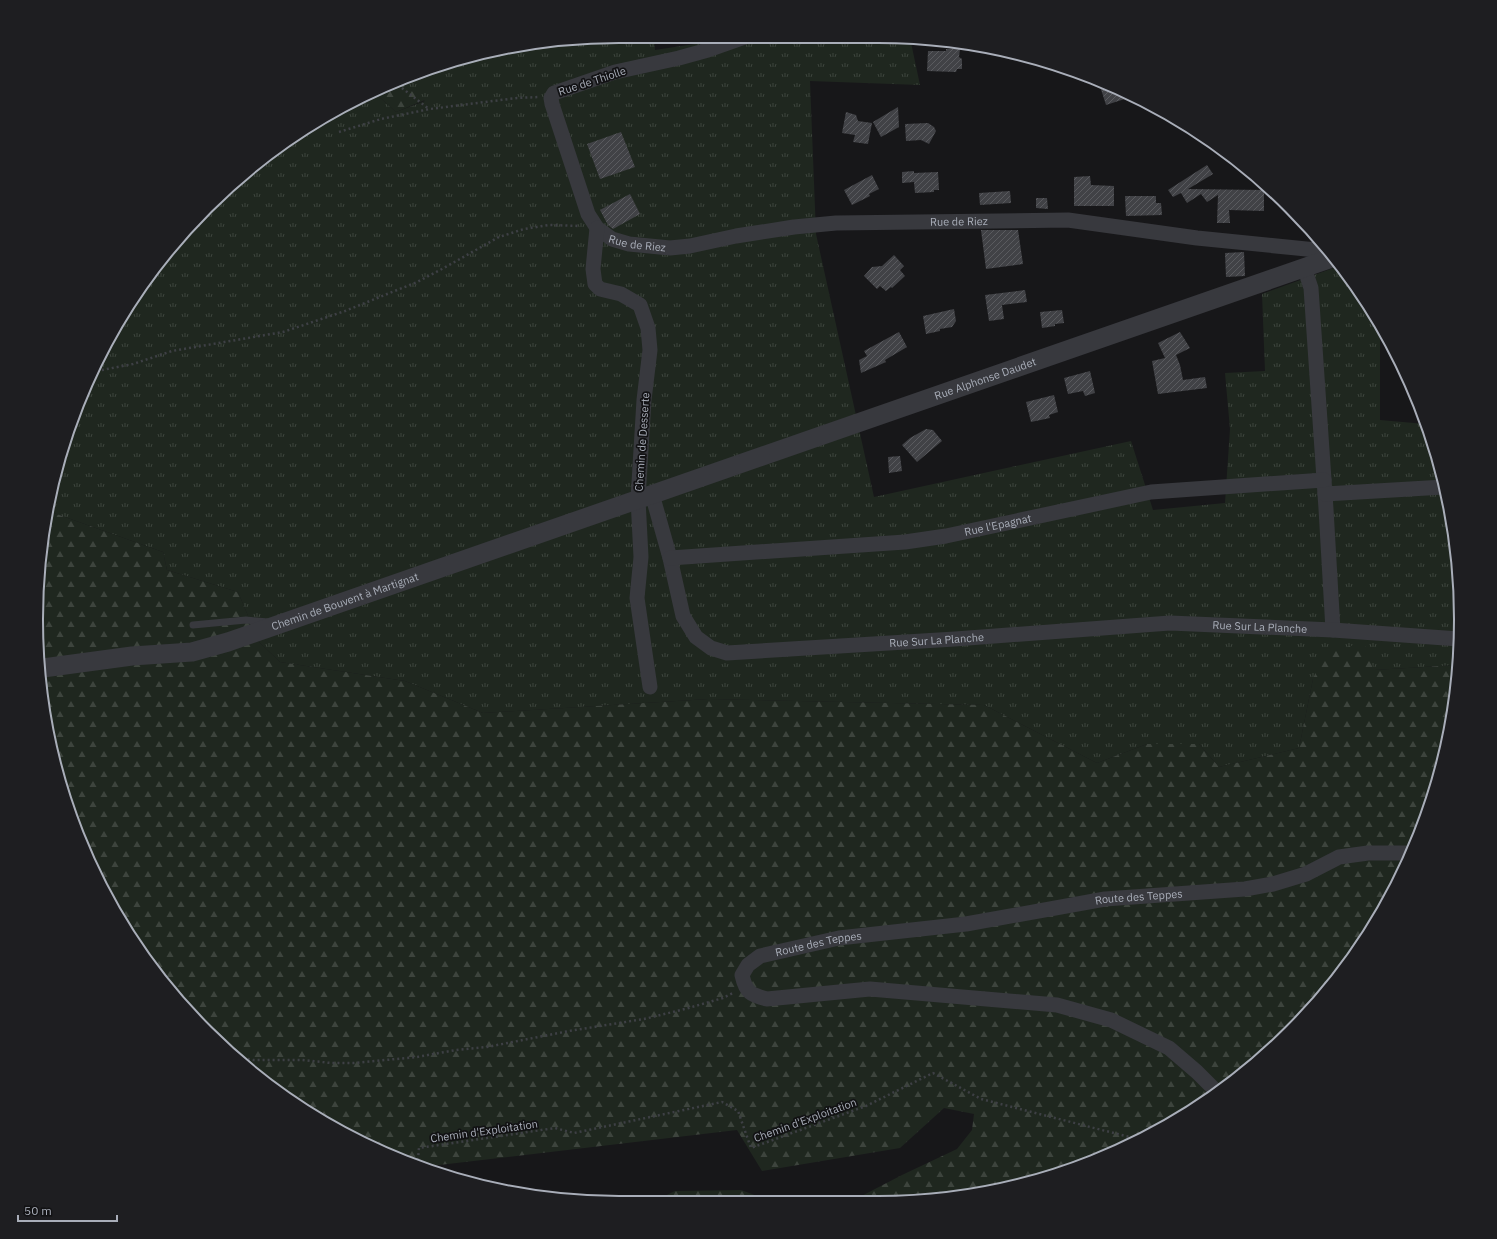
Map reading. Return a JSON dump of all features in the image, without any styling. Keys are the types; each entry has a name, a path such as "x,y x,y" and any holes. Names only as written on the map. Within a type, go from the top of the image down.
{"street":[{"name":"Rue de Thiolle","path":"596,228 588,214 552,104 554,93 614,72 679,58 726,43"},
{"name":"Rue de Riez","path":"596,228 612,239 629,244 670,248 690,246 736,236 794,227 836,223 1068,220 1197,238 1320,250"},
{"name":"Chemin de Desserte","path":"596,228 593,269 595,284 600,289 621,294 640,305 648,328 650,350 644,400 645,496 637,598 650,687"},
{"name":"Rue Alphonse Daudet","path":"645,496 1327,259"},
{"path":"1304,267 1311,288 1325,487 1332,630"},
{"name":"Rue l'Epagnat","path":"670,558 905,542 946,536 1151,492 1325,487 1438,487"},
{"name":"Rue Sur La Planche","path":"645,496 670,558 683,616 696,637 711,648 727,653 955,639 1170,623 1332,630 1453,639"},
{"name":"Chemin de Bouvent à Martignat","path":"45,668 132,656 192,652 228,642 645,496"},
{"name":"Route des Teppes","path":"745,987 742,975 748,965 760,956 839,938 966,924 1105,899 1245,888 1273,884 1306,874 1340,858 1368,853 1404,853"},
{"path":"745,987 753,995 768,999 870,989 1057,1005 1112,1020 1169,1048 1198,1072 1213,1088"}],"lane":[{"path":"193,625 246,620 280,624"}],"path":[{"path":"400,87 430,109"},
{"path":"339,132 381,119 430,109 538,96 552,98"},
{"path":"100,370 133,364 172,351 283,332 345,312 417,282 498,237 524,229 549,225 572,225 596,228"},
{"path":"246,1059 253,1060 302,1060 331,1063 417,1057 456,1050 487,1047 568,1031 644,1019 723,998 745,987"},
{"name":"Chemin d'Exploitation","path":"418,1159 419,1148 555,1128 574,1133 722,1102 738,1111 750,1148 866,1106 933,1073 981,1099 1131,1137"}],"green space":[{"path":"620,43 654,43 655,50 701,43 911,44 920,85 810,81 816,234 874,497 1131,441 1153,510 1225,503 1230,429 1225,373 1265,371 1262,294 1334,268 1357,299 1380,337 1380,420 1419,423 1434,470 1443,507 1453,582 1454,620 1452,665 1374,670 1313,679 1299,748 1219,767 1199,744 1147,744 1097,763 984,705 709,699 483,713 405,681 280,662 259,642 238,592 167,570 163,552 53,513 63,470 87,399 102,365 120,331 140,299 162,269 186,239 212,212 239,186 299,140 331,120 365,102 378,96 396,112 425,101 404,85 470,63 507,54 544,48 582,44"},
{"path":"404,85 425,100 396,112 378,96"},
{"path":"53,513 163,552 167,570 238,592 259,642 280,662 405,681 483,713 709,699 984,705 1097,763 1147,744 1199,744 1219,767 1299,748 1313,679 1323,654 1364,642 1374,670 1452,665 1443,732 1423,805 1395,874 1377,908 1357,940 1311,1000 1258,1053 1198,1099 1166,1119 1132,1137 1063,1165 990,1185 915,1195 862,1196 957,1149 972,1130 974,1114 944,1108 900,1148 762,1171 737,1130 435,1165 365,1137 331,1119 299,1099 239,1053 186,1000 140,940 120,908 102,874 74,805 54,732 44,657 44,582"},
{"path":"741,1190 757,1196 665,1196 675,1191"}],"building":[{"path":"946,49 960,49 959,57 962,59 962,69 957,69 956,72 927,71 928,51 946,51"},
{"path":"1101,88 1125,99 1106,105"},
{"path":"898,107 899,127 881,137 873,122"},
{"path":"846,112 856,115 858,121 872,123 868,144 853,142 855,135 842,133"},
{"path":"928,123 934,127 936,131 929,144 921,140 906,141 905,124"},
{"path":"621,132 635,167 600,179 587,144"},
{"path":"1207,165 1213,174 1188,189 1262,190 1264,192 1264,211 1229,210 1230,223 1217,223 1218,195 1207,202 1201,194 1187,203 1181,193 1173,197 1168,190"},
{"path":"914,171 914,173 938,172 939,190 934,190 934,192 915,193 914,182 902,183 902,172"},
{"path":"872,175 879,189 869,194 870,196 852,205 844,190"},
{"path":"1090,176 1091,185 1114,186 1114,206 1074,206 1074,177"},
{"path":"1010,191 1011,203 980,205 979,193"},
{"path":"630,194 640,214 613,229 608,225 600,210"},
{"path":"1125,196 1156,196 1156,203 1161,203 1162,215 1126,216"},
{"path":"1036,198 1047,198 1048,209 1036,208"},
{"path":"981,230 1018,230 1023,264 986,269"},
{"path":"1244,252 1245,276 1226,277 1225,253"},
{"path":"894,255 904,266 900,270 905,276 892,288 891,287 886,291 880,286 877,289 864,276 872,267 882,266"},
{"path":"1025,290 1027,302 1002,305 1004,319 989,321 985,295"},
{"path":"954,309 956,321 952,327 926,334 923,316"},
{"path":"1062,310 1064,323 1042,328 1040,312"},
{"path":"899,332 907,347 885,360 886,362 861,373 859,360 867,356 864,351"},
{"path":"1180,332 1190,348 1176,355 1183,380 1205,377 1207,388 1158,394 1152,361 1165,358 1158,343"},
{"path":"1090,371 1095,393 1085,396 1083,391 1068,394 1064,378"},
{"path":"1054,395 1058,412 1049,415 1050,418 1031,422 1026,402"},
{"path":"926,429 933,430 942,441 917,462 902,445 910,438"},
{"path":"900,456 902,471 889,473 888,457"}]}
